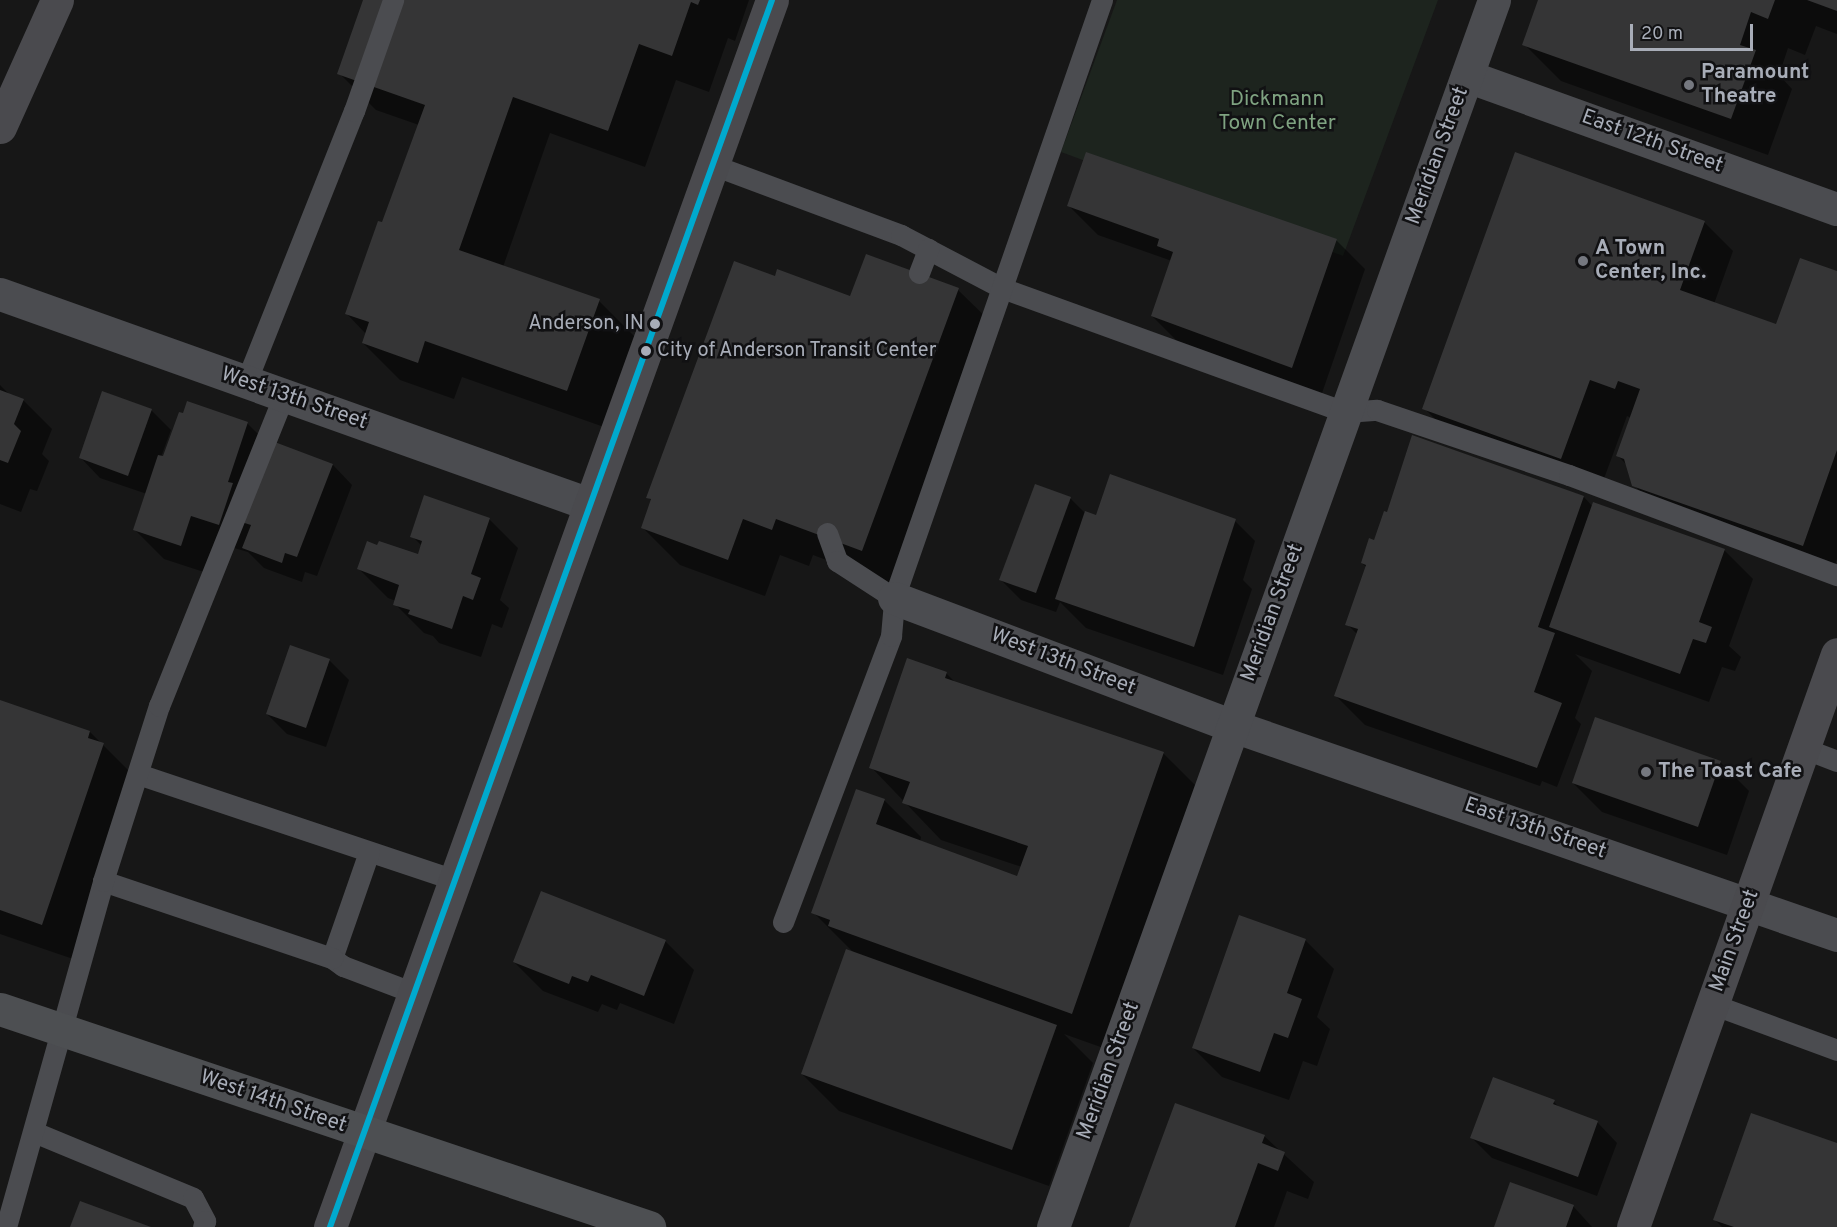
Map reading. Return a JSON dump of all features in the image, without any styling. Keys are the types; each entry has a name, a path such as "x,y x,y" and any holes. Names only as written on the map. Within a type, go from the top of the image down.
{"main road":[{"path":"0,127 57,0"},
{"path":"330,1227 772,0"},
{"name":"Main Street","path":"1633,1227 1837,654"},
{"name":"West 14th Street","path":"0,1009 363,1133 585,1217 649,1227"}],"street":[{"name":"Meridian Street","path":"1053,1227 1494,0"},
{"name":"East 12th Street","path":"1467,76 1837,209"},
{"name":"West 13th Street","path":"0,294 589,504"},
{"name":"West 13th Street","path":"894,598 1233,726"},
{"name":"East 13th Street","path":"1233,726 1837,935"}],"lane":[{"path":"246,382 354,111 393,0"},
{"path":"783,922 891,636 894,598 1102,0"},
{"path":"713,165 901,235 1002,288 1345,412 1377,410 1569,475 1837,574"},
{"path":"919,273 928,249"},
{"path":"6,1227 103,881 159,706 284,395"},
{"path":"827,533 837,561 894,598"},
{"path":"1803,748 1837,761"},
{"path":"138,774 454,880"},
{"path":"332,958 369,852"},
{"path":"103,881 332,958 343,966 414,993"},
{"path":"1712,1004 1837,1050"},
{"path":"34,1132 193,1198 205,1221 203,1227"}],"green space":[{"name":"Dickmann Town Center","path":"1117,0 1438,0 1343,256 1061,152"}],"building":[{"path":"363,0 700,0 698,5 691,2 672,56 639,44 608,131 513,97 459,250 600,299 567,391 425,341 418,363 362,343 369,322 345,314 378,221 382,222 425,105 337,74"},
{"name":"Paramount Theatre","path":"1538,0 1775,0 1768,19 1751,12 1740,45 1756,50 1731,119 1522,45"},
{"name":"Paramount Theatre","path":"1807,0 1837,0 1837,11"},
{"path":"1086,152 1337,239 1292,368 1151,316 1173,252 1157,246 1159,239 1067,206"},
{"path":"1515,152 1705,221 1680,290 1776,324 1800,258 1837,271 1837,450 1803,546 1632,486 1624,459 1616,456 1640,389 1618,381 1615,389 1590,380 1561,459 1422,409"},
{"name":"City of Anderson Transit Center","path":"866,254 959,288 862,551 776,519 772,530 743,519 728,560 641,528 651,499 646,498 734,261 775,276 777,269 850,296"},
{"path":"0,390 24,399 14,424 21,431 8,463 0,460"},
{"path":"102,391 152,409 128,476 79,458"},
{"path":"187,401 248,422 228,482 233,483 219,525 191,516 181,546 133,530 158,455 163,456 179,412 183,413"},
{"path":"1412,435 1584,496 1538,627 1555,633 1534,692 1562,703 1537,768 1334,696 1358,629 1345,625 1366,565 1361,563 1369,538 1374,540 1384,511 1387,512"},
{"path":"272,441 333,464 297,557 285,553 282,563 242,548 251,525 238,521"},
{"path":"1110,474 1236,519 1194,647 1055,599 1085,511 1096,515"},
{"path":"1035,484 1071,497 1036,593 999,580"},
{"path":"424,495 490,518 471,574 481,578 473,600 463,596 452,629 408,614 410,610 393,605 399,585 357,569 367,541 377,545 379,541 418,554 422,541 410,537"},
{"path":"1593,502 1725,549 1699,622 1712,627 1706,643 1693,639 1680,674 1549,627"},
{"path":"290,645 330,659 306,728 266,714"},
{"path":"907,658 947,672 945,678 1164,752 1072,1014 828,926 830,920 811,913 856,789 885,799 876,824 1017,876 1028,846 902,803 910,782 869,768"},
{"path":"0,700 90,731 88,738 104,743 42,925 0,910"},
{"name":"The Toast Cafe","path":"1595,717 1721,761 1698,827 1572,783"},
{"path":"541,891 666,940 644,996 591,975 588,982 572,976 569,984 513,962"},
{"path":"1239,915 1306,939 1287,993 1302,999 1288,1038 1274,1033 1260,1072 1192,1048"},
{"path":"846,949 1057,1025 1012,1150 801,1074"},
{"path":"1493,1077 1555,1100 1553,1104 1598,1121 1578,1177 1470,1138"},
{"path":"1175,1103 1265,1135 1262,1143 1285,1152 1278,1171 1258,1163 1235,1227 1129,1227"},
{"path":"1751,1113 1837,1143 1837,1227 1734,1227 1713,1220"},
{"path":"1510,1182 1574,1205 1566,1227 1494,1227"},
{"path":"80,1201 151,1227 70,1227"}],"transit line":[{"path":"330,1227 772,0"}],"place":[{"name":"Paramount Theatre","path":"1689,85"},
{"name":"A Town Center, Inc.","path":"1583,261"},
{"name":"Anderson, IN","path":"655,324"},
{"name":"City of Anderson Transit Center","path":"646,351"},
{"name":"The Toast Cafe","path":"1646,772"}]}
